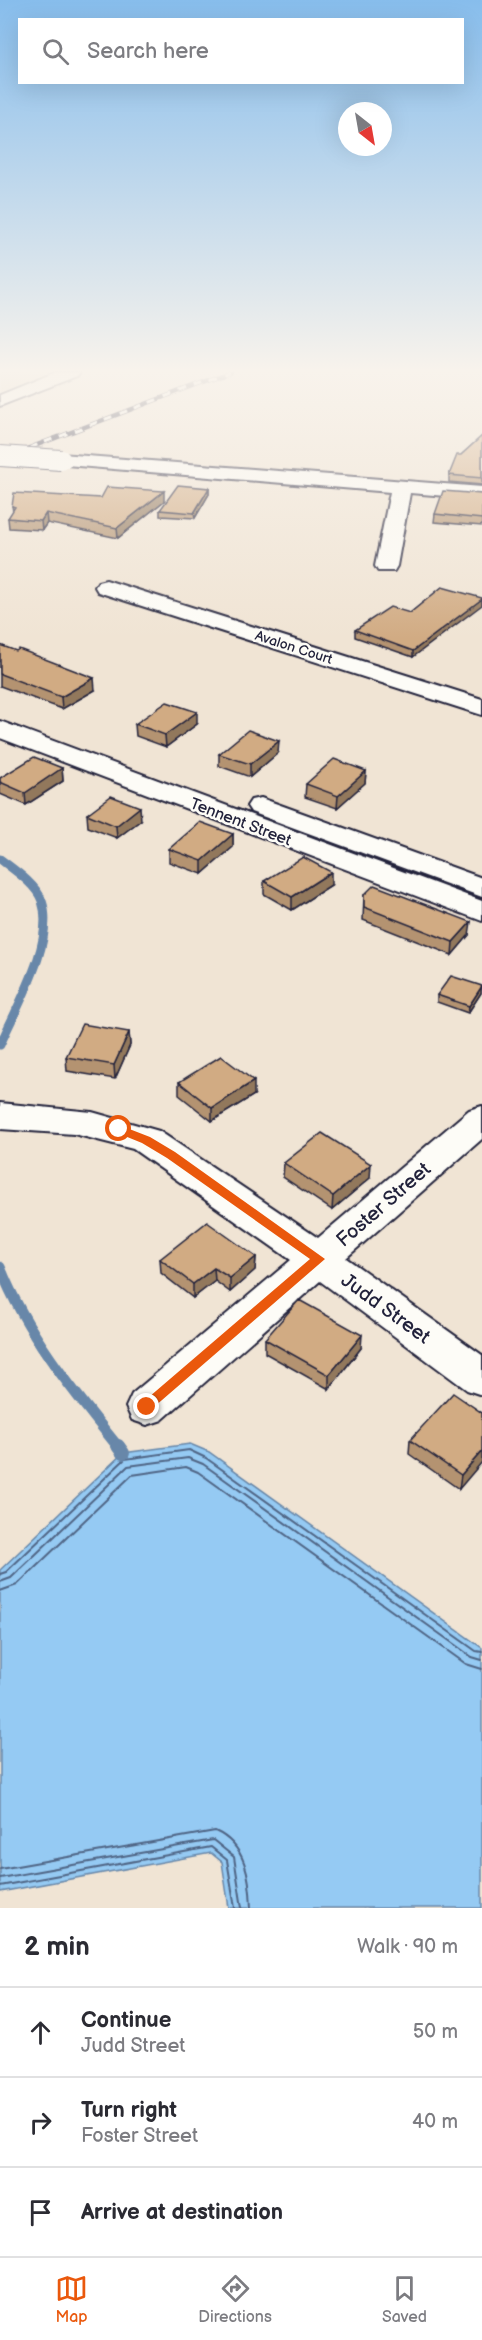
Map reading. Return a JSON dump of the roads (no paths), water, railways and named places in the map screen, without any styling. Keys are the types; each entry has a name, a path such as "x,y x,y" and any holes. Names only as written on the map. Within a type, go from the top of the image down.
{"street":[{"path":"74,461 482,493"},
{"path":"386,566 401,487"},
{"name":"Avalon Court","path":"106,587 482,707"},
{"name":"Tennent Street","path":"0,709 482,888"},
{"name":"Tennent Street","path":"0,729 482,912"},
{"name":"Judd Street","path":"0,1116 89,1122 119,1129 146,1140 319,1259 482,1378"},
{"name":"Foster Street","path":"147,1407 482,1119"}],"water":[{"path":"190,1444 209,1452 482,1648 482,1908 229,1908 222,1862 211,1853 0,1892 0,1570 123,1453"}],"waterway":[{"path":"0,859 35,889 42,901 45,917 44,936 39,955 0,1045"},
{"path":"0,1267 24,1316 52,1362 119,1448"},
{"path":"118,1446 123,1453"}]}
